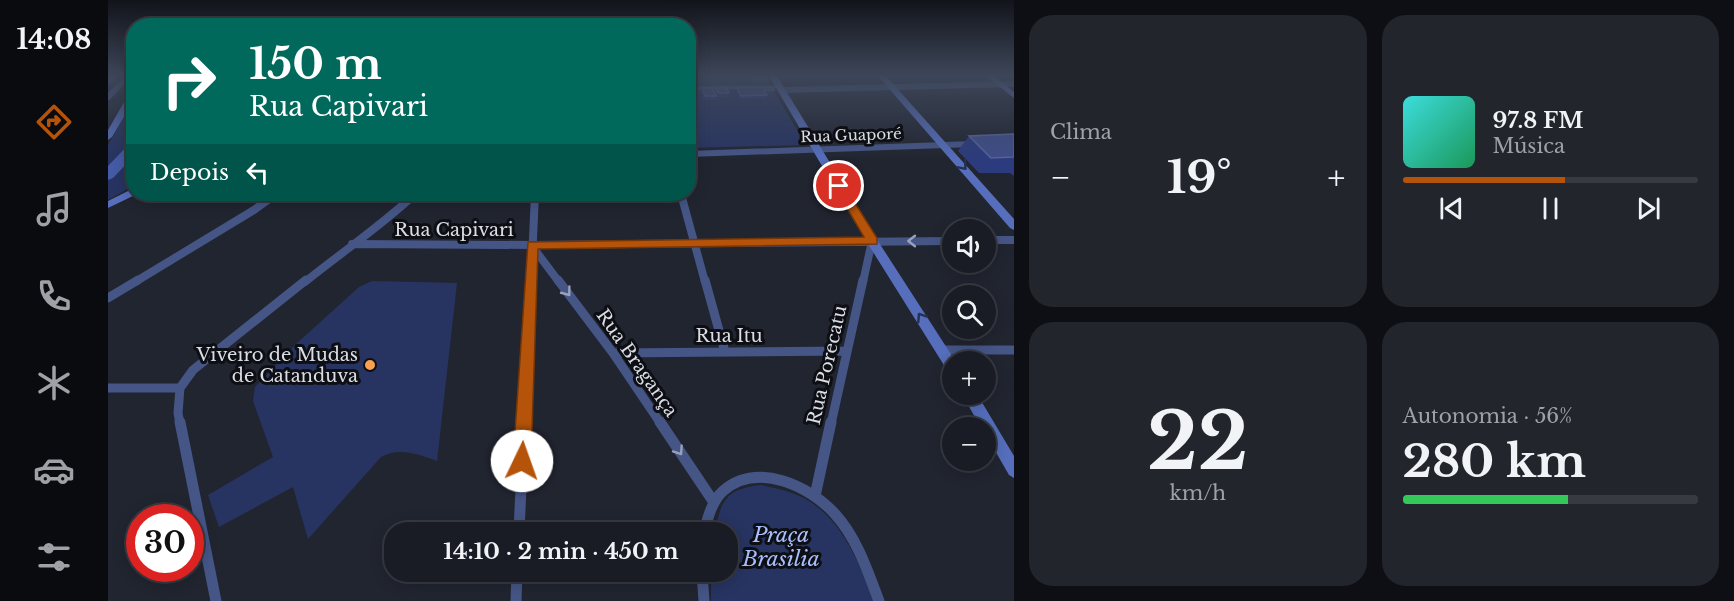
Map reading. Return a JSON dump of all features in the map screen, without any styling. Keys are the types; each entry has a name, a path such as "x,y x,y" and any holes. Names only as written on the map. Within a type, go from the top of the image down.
{"main road":[{"path":"790,104 872,241 943,350"},
{"path":"908,104 1014,226"},
{"path":"108,137 126,106"},
{"path":"108,205 126,195"},
{"path":"976,405 1014,470"}],"street":[{"name":"Rua Guaporé","path":"696,154 982,144"},
{"path":"108,298 266,201"},
{"path":"216,601 178,412 180,387 193,370 352,244 386,221 407,201"},
{"path":"519,522 535,201"},
{"path":"683,201 725,352"},
{"path":"996,240 1014,240"},
{"name":"Rua Porecatu","path":"815,496 872,241"},
{"name":"Rua Capivari","path":"352,244 532,245 942,241"},
{"name":"Rua Bragança","path":"532,245 613,353 713,501"},
{"path":"943,350 1014,350"},
{"name":"Rua Itu","path":"613,353 846,351"},
{"path":"108,388 180,387"},
{"path":"707,522 713,501 733,483 759,477 792,483 815,496 835,514 864,561 879,601"},
{"path":"516,601 517,582"},
{"path":"703,582 704,601"}],"green space":[{"path":"696,104 782,104 806,145 696,148"},
{"path":"126,114 126,190 108,200 108,145"},
{"path":"372,281 457,283 437,461 401,452 381,457 308,539 293,487 219,527 208,495 273,457 253,401 255,387 296,344 359,287"},
{"name":"Praça Brasilia","path":"761,485 804,498 832,520 849,545 874,601 711,601 711,582 738,582 738,522 718,522 720,512 727,498 749,487"}],"building":[{"path":"1014,134 1014,157 991,158 969,136"}],"waterway":[{"path":"108,175 126,156"}],"place":[{"name":"Viveiro de Mudas de Catanduva","path":"370,365"}],"route":[{"path":"522,461 532,245 872,241 839,186"}]}
